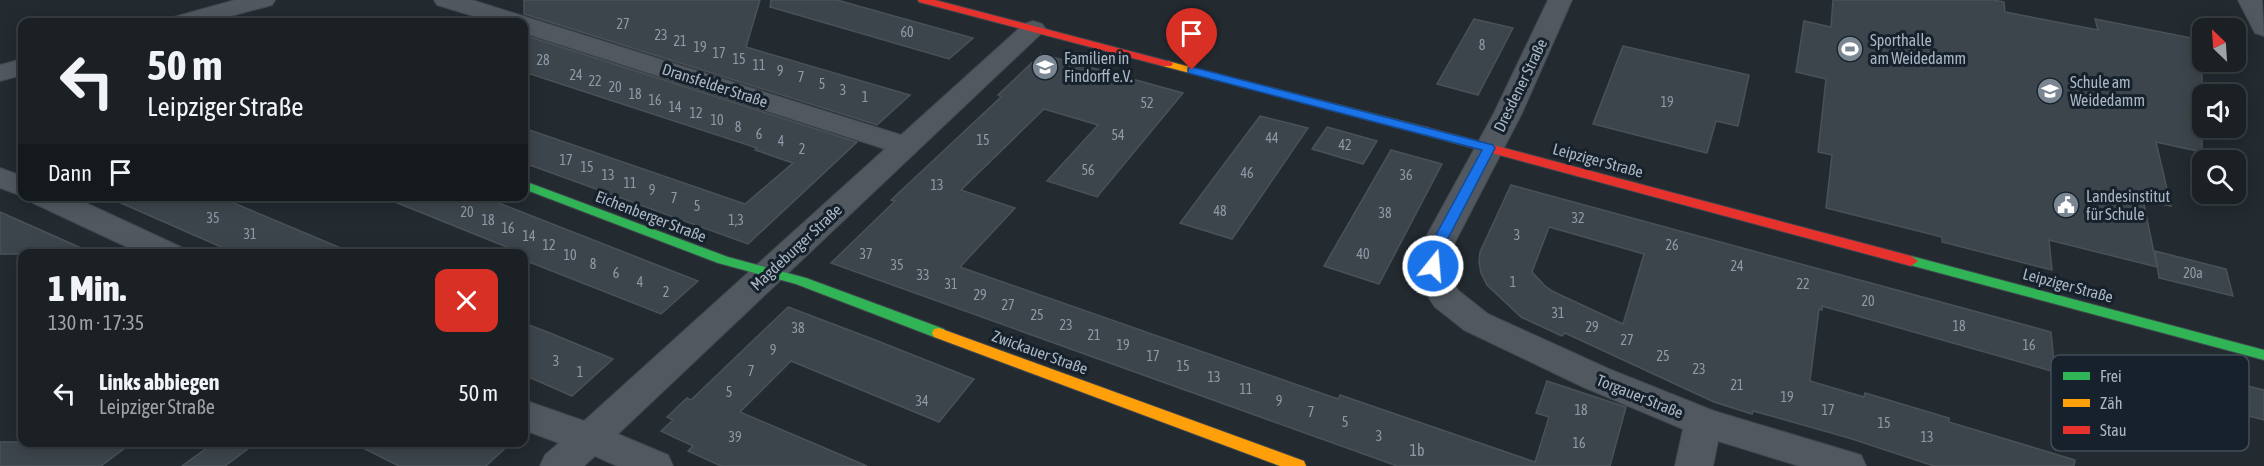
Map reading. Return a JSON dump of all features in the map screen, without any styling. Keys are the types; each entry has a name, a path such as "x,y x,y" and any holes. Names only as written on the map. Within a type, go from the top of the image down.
{"street":[{"path":"197,18 262,0"},
{"path":"446,0 504,18"},
{"name":"Leipziger Straße","path":"922,0 1489,148 2264,355"},
{"name":"Dresdener Straße","path":"1447,298 1437,285 1433,266 1437,246 1508,113 1560,0"},
{"path":"2250,0 2264,28"},
{"name":"Dransfelder Straße","path":"528,26 906,146"},
{"name":"Magdeburger Straße","path":"559,466 1034,29"},
{"path":"0,73 18,68"},
{"path":"0,177 18,185"},
{"name":"Eichenberger Straße","path":"528,187 723,260 768,273"},
{"path":"55,201 159,249"},
{"name":"Zwickauer Straße","path":"768,273 801,281 1298,466"},
{"name":"Torgauer Straße","path":"1447,298 1476,322 1508,339 1596,378 1703,422 1847,466"},
{"path":"528,416 551,426 590,437 654,466"},
{"path":"1695,466 1703,422"}],"building":[{"path":"524,0 760,0 746,47 910,95 877,125 524,14"},
{"path":"771,0 837,0 973,38 949,59 770,7"},
{"path":"1833,0 1993,0 2004,2 2005,12 2098,30 2095,19 2192,38 2192,72 2202,72 2202,84 2192,84 2192,138 2202,138 2202,150 2156,142 2171,206 2143,200 2157,267 2049,240 2052,270 1942,242 1942,237 1826,208 1832,155 1818,152 1826,79 1796,72 1804,21 1831,27"},
{"path":"1474,19 1513,28 1478,95 1437,84"},
{"path":"528,36 857,142 748,244 528,164 528,129 745,204 793,163 755,150 757,148 528,73"},
{"path":"1623,46 1749,75 1738,126 1716,121 1707,153 1593,124"},
{"path":"1041,54 1183,93 1097,197 1047,181 1098,125 1044,109 961,190 1015,208 960,267 1338,399 1340,395 1535,462 1549,417 1536,413 1547,381 1626,407 1610,466 1397,466 831,263 895,201 891,200 1001,97 998,95"},
{"path":"1260,116 1308,128 1232,239 1180,223"},
{"path":"1327,127 1377,141 1363,164 1312,149"},
{"path":"1391,150 1442,164 1379,284 1324,266"},
{"path":"1511,185 2051,332 2053,355 2051,355 2051,371 1822,306 1822,310 1819,309 1810,381 1864,397 1865,393 1949,418 1949,422 2075,460 2074,466 1934,466 1849,438 1753,411 1752,414 1714,402 1565,333 1562,336 1521,317 1487,285 1479,262 1480,252","holes":["1549,227 1644,254 1623,324 1554,292 1532,272"]},
{"path":"116,201 229,201 343,249 226,249"},
{"path":"392,201 494,201 698,281 661,314 528,262 528,249 512,249"},
{"path":"0,212 84,249 18,249 18,254 0,254"},
{"path":"2155,251 2226,269 2233,296 2159,278"},
{"path":"788,307 974,379 939,422 791,361 740,412 867,466 721,466 688,451 693,446 661,431 673,420 667,417 687,398 691,400"},
{"path":"528,325 613,359 572,396 528,377"},
{"path":"2249,386 2264,390 2264,420 2249,416"},
{"path":"0,442 18,442 18,447 126,447 101,466 0,466"},
{"path":"208,447 250,447 225,466 182,466"},
{"path":"361,447 507,447 486,466 399,466"}],"traffic: fast":[{"path":"528,187 723,260 801,281 939,333"},
{"path":"1911,261 2264,355"}],"traffic: slow":[{"path":"1167,64 1425,131"},
{"path":"939,333 1298,466"}],"traffic: jam":[{"path":"923,0 1167,64"},
{"path":"1425,131 1911,261"}],"place":[{"name":"Sporthalle am Weidedamm","path":"1850,49"},
{"name":"Familien in Findorff e.V.","path":"1045,67"},
{"name":"Schule am Weidedamm","path":"2050,91"},
{"name":"Landesinstitut für Schule","path":"2066,205"}],"route":[{"path":"1192,70 1489,148 1437,246 1433,266"}]}
